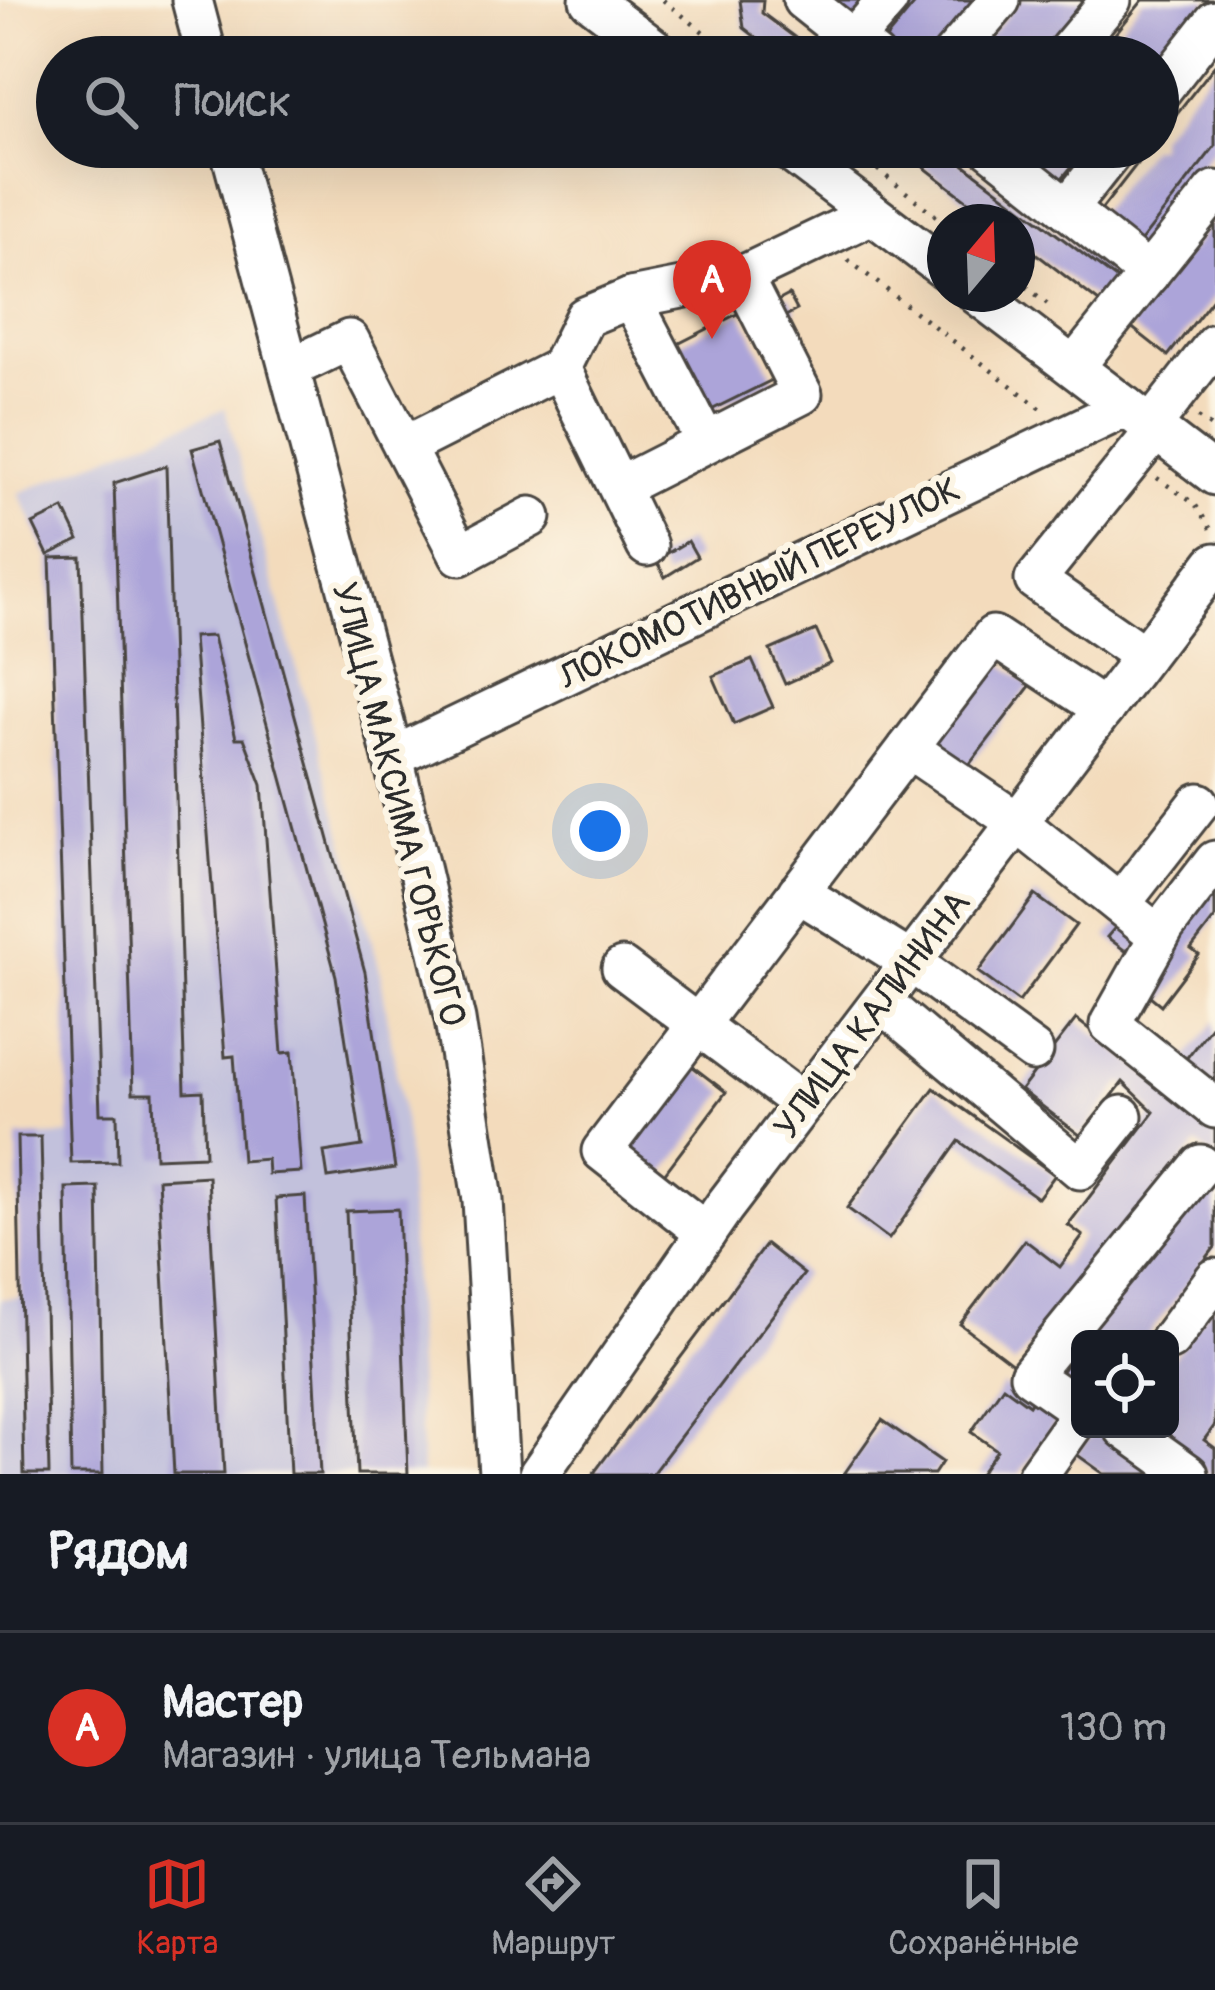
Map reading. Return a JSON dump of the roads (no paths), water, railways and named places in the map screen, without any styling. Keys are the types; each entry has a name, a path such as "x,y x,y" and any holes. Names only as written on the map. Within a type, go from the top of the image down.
{"street":[{"path":"192,0 201,36"},
{"path":"590,0 636,14"},
{"path":"803,0 849,36"},
{"path":"870,36 888,0"},
{"path":"969,36 1000,0"},
{"path":"1081,36 1111,0"},
{"path":"1179,67 1215,21"},
{"name":"УЛИЦА МАКСИМА ГОРЬКОГО","path":"236,168 393,757 454,1020 483,1200 499,1474"},
{"path":"812,168 927,255"},
{"path":"1015,168 1149,274"},
{"path":"1067,209 1099,168"},
{"path":"1074,368 1215,191"},
{"path":"404,447 560,368 584,317 632,298 742,276 872,214"},
{"path":"619,487 802,394 742,276"},
{"path":"632,298 706,442"},
{"path":"1001,312 1074,368 1141,431 1215,475"},
{"path":"291,368 349,340 460,555 531,518"},
{"path":"1144,656 1035,580 1141,431 1215,344"},
{"path":"560,368 647,546"},
{"name":"ЛОКОМОТИВНЫЙ ПЕРЕУЛОК","path":"393,757 1077,430 1141,431"},
{"name":"УЛИЦА КАЛИНИНА","path":"539,1474 706,1233 1215,563"},
{"path":"706,1233 602,1151 798,892 993,636 1104,709"},
{"path":"908,748 1017,822 1160,936"},
{"path":"1120,904 1199,803"},
{"path":"1215,861 1160,936 1110,1024 1215,1108"},
{"path":"798,892 910,962 1033,1051"},
{"path":"622,968 802,1104"},
{"path":"880,1002 1080,1169 1123,1116"},
{"path":"1071,1406 1030,1375 1201,1165"},
{"path":"1177,1330 1215,1279"},
{"path":"1053,1469 1071,1432"},
{"path":"1138,1438 1188,1474"}],"place":[{"name":"Мастер","path":"712,339"}]}
